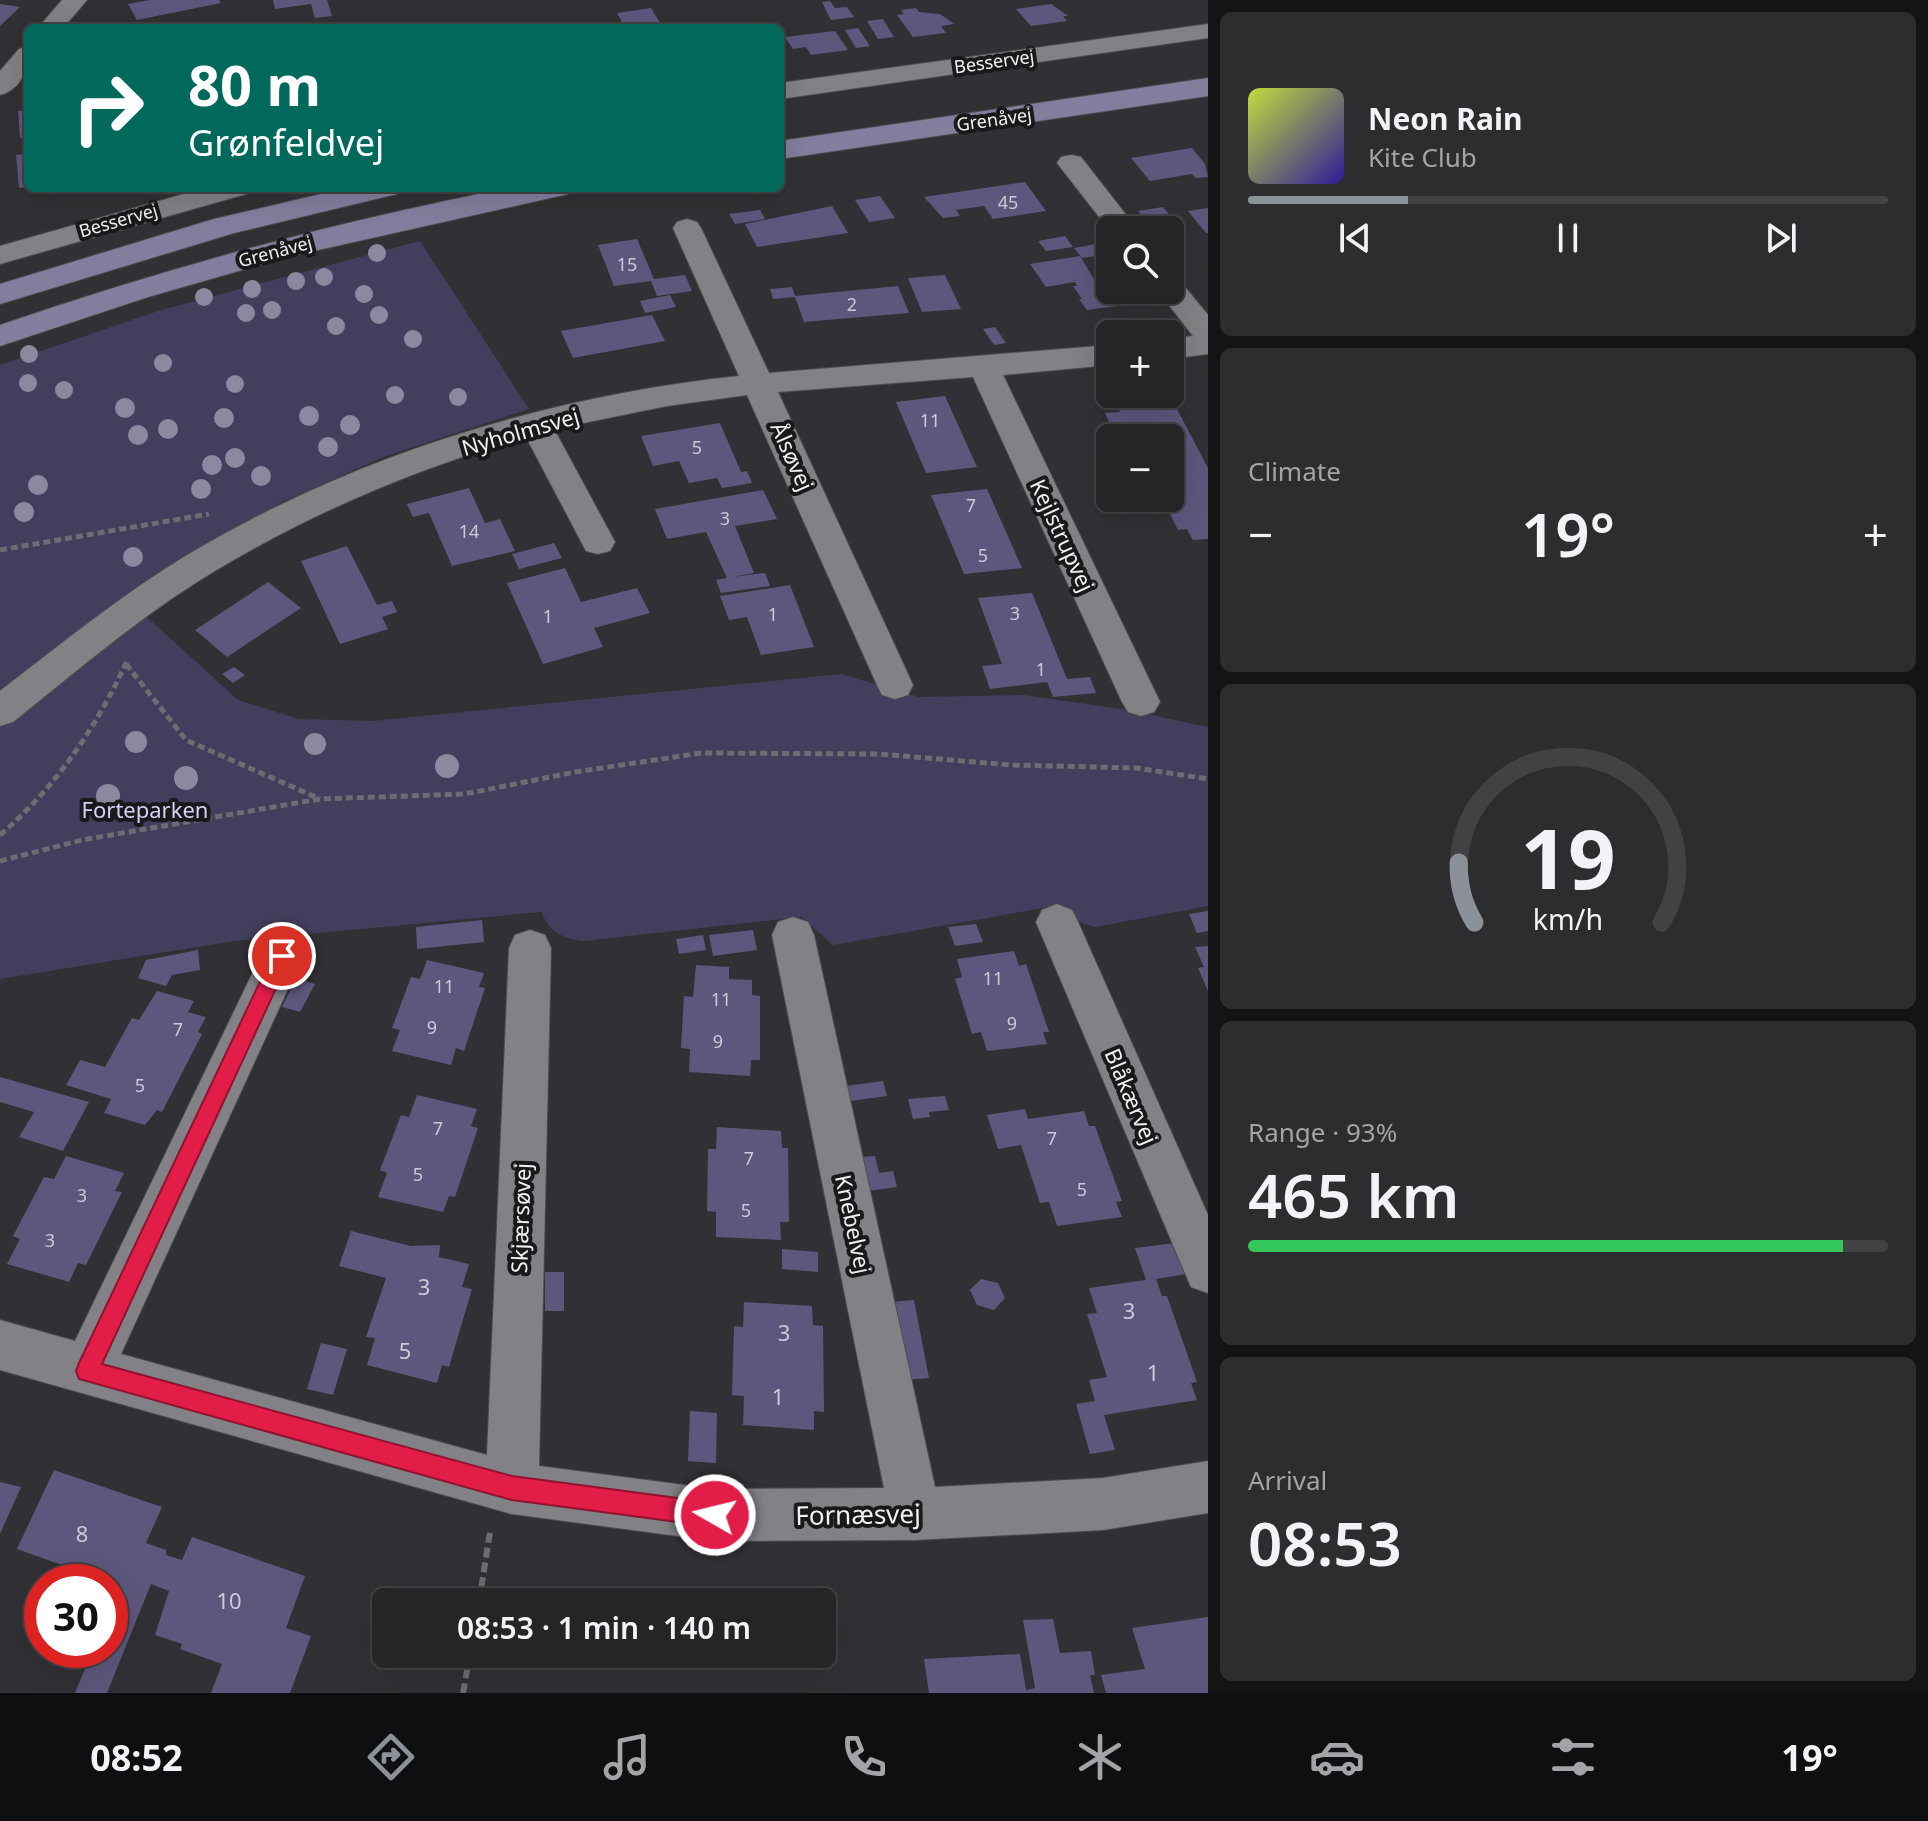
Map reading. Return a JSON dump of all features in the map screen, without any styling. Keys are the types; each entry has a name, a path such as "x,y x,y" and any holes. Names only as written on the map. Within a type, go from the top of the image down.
{"main road":[{"name":"Grenåvej","path":"811,118 1208,60"},
{"name":"Grenåvej","path":"784,149 1208,87"},
{"name":"Grenåvej","path":"0,294 225,226 369,192"},
{"name":"Grenåvej","path":"0,336 246,259 350,232 538,192"}],"street":[{"path":"54,24 75,0"},
{"name":"Besservej","path":"784,90 1208,31"},
{"path":"0,87 24,59"},
{"path":"1071,163 1113,216"},
{"name":"Besservej","path":"0,255 222,192"},
{"name":"Ålsøvej","path":"687,228 761,384 895,685"},
{"path":"1183,304 1208,335"},
{"path":"1184,347 1208,344"},
{"name":"Nyholmsvej","path":"0,712 150,596 264,529 405,465 604,407 761,384 1096,356"},
{"name":"Kejlstrupvej","path":"984,367 1141,702"},
{"path":"536,425 598,542"},
{"name":"Blåkærvej","path":"1057,922 1208,1270"},
{"name":"Knebelvej","path":"793,935 915,1514"},
{"name":"Skjærsøvej","path":"505,1486 530,948"},
{"path":"87,1371 282,956"},
{"name":"Fornæsvej","path":"0,1345 505,1486 715,1515 915,1514 1103,1504 1208,1487"}],"path":[{"path":"0,550 214,513"},
{"path":"0,835 24,817 88,736 126,664 150,596"},
{"path":"126,664 186,740 320,799"},
{"path":"0,861 82,840 320,799 465,794 575,772 701,753 879,754 1011,765 1137,768 1208,779"},
{"path":"482,1588 505,1486"},
{"path":"463,1693 467,1668"}],"green space":[{"name":"Forteparken","path":"420,241 529,409 386,456 280,503 126,598 238,700 299,719 372,721 841,674 919,697 1023,695 1128,710 1208,727 1208,906 1095,927 1074,920 1060,905 833,945 801,917 584,941 558,933 541,912 234,941 0,979 0,365 158,311"}],"building":[{"path":"150,0 219,0 221,3 137,20 128,4"},
{"path":"273,0 327,0 332,16 315,18 311,4 275,9"},
{"path":"830,1 835,8 847,7 854,17 831,20 822,2"},
{"path":"0,4 20,7 0,26"},
{"path":"1051,4 1068,16 1063,16 1067,21 1031,26 1016,9"},
{"path":"651,8 661,24 623,24 617,13"},
{"path":"916,8 919,12 940,14 954,24 941,26 946,33 913,37 897,15 904,14 901,10"},
{"path":"883,19 894,37 878,39 867,21"},
{"path":"858,28 870,46 856,48 845,30"},
{"path":"835,31 848,50 811,55 806,47 793,49 785,37"},
{"path":"24,110 24,138 20,138 18,111"},
{"path":"1192,148 1205,164 1208,177 1196,178 1192,174 1150,181 1131,158"},
{"path":"24,154 24,187 19,188 16,155"},
{"path":"1025,182 1046,211 993,219 984,206 956,210 960,216 943,218 924,197"},
{"path":"880,196 895,218 869,222 855,200"},
{"path":"832,206 848,233 757,247 745,224"},
{"path":"1163,207 1170,216 1142,216 1138,211"},
{"path":"1208,208 1208,233 1206,233 1188,211"},
{"path":"760,210 765,219 735,224 729,214"},
{"path":"1065,236 1073,247 1046,251 1038,241"},
{"path":"637,239 654,279 685,275 692,291 657,296 651,281 614,286 598,245"},
{"path":"1096,244 1096,256 1082,258 1074,248"},
{"path":"1080,256 1096,281 1096,304 1117,306 1087,310 1073,286 1077,286 1075,282 1046,287 1030,264"},
{"path":"945,275 961,309 922,312 908,278"},
{"path":"898,286 909,313 804,322 795,297 773,299 770,289 792,287 795,296"},
{"path":"670,295 676,307 645,313 640,301"},
{"path":"652,315 665,341 573,358 561,331"},
{"path":"995,327 1006,343 994,345 983,329"},
{"path":"945,396 977,467 926,473 896,402"},
{"path":"1118,408 1176,408 1208,468 1208,539 1193,540 1187,529 1178,530 1169,512 1184,512 1184,424 1110,424 1105,413 1120,412"},
{"path":"720,423 741,472 747,471 752,483 722,488 717,478 689,483 679,461 653,466 641,436"},
{"path":"469,488 485,523 500,519 515,551 452,566 429,513 413,517 407,504"},
{"path":"987,489 1022,568 964,574 931,495"},
{"path":"763,490 777,519 735,526 754,573 732,577 765,573 770,586 721,593 716,580 727,578 706,532 667,539 655,509"},
{"path":"554,543 562,558 519,569 512,554"},
{"path":"347,546 377,605 392,601 397,612 382,617 388,629 340,644 301,561"},
{"path":"565,568 581,602 637,588 650,613 594,628 603,647 543,664 507,583"},
{"path":"268,582 301,608 227,657 195,630"},
{"path":"790,585 814,647 761,655 747,617 729,620 720,596"},
{"path":"1032,593 1067,679 1090,677 1096,693 1053,697 1047,682 990,689 982,666 1002,664 978,598"},
{"path":"234,667 245,675 233,683 222,674"},
{"path":"1208,911 1208,931 1197,933 1189,914"},
{"path":"482,920 484,942 417,949 416,927"},
{"path":"976,924 983,942 955,946 948,927"},
{"path":"753,930 757,950 713,956 709,935"},
{"path":"703,935 706,950 679,954 676,939"},
{"path":"1208,946 1208,991 1198,968 1204,967 1195,947"},
{"path":"198,950 200,970 172,975 166,986 138,978 146,960"},
{"path":"1014,951 1019,966 1026,964 1049,1032 1043,1032 1047,1044 987,1051 981,1032 972,1034 955,979 962,977 957,959"},
{"path":"427,960 484,973 479,987 485,988 464,1051 456,1048 451,1065 392,1051 400,1030 392,1028 411,977 420,979"},
{"path":"696,965 729,967 729,979 752,980 752,995 760,996 760,1060 751,1060 750,1076 689,1072 690,1049 681,1048 684,996 693,997"},
{"path":"296,978 315,984 300,1012 282,1007"},
{"path":"157,991 194,1001 188,1012 206,1017 198,1032 202,1034 162,1112 157,1110 145,1125 104,1113 111,1099 66,1085 80,1060 105,1067 132,1018 139,1020"},
{"path":"0,1077 89,1102 63,1151 19,1137 34,1112 0,1102"},
{"path":"883,1081 887,1096 850,1101 846,1086"},
{"path":"417,1095 477,1109 471,1126 478,1128 455,1197 449,1196 443,1212 378,1197 387,1173 380,1170 401,1115 409,1117"},
{"path":"945,1096 949,1110 929,1112 930,1117 913,1119 908,1099"},
{"path":"1025,1109 1028,1119 1084,1111 1089,1126 1095,1126 1122,1201 1116,1202 1122,1217 1057,1226 1049,1202 1040,1203 1021,1145 998,1149 987,1115"},
{"path":"717,1127 781,1131 782,1148 788,1148 789,1222 780,1222 781,1240 716,1237 716,1212 707,1211 708,1149 716,1149"},
{"path":"66,1156 124,1173 115,1191 122,1192 86,1265 78,1263 69,1282 7,1264 20,1239 13,1236 44,1177 54,1179"},
{"path":"875,1156 879,1173 893,1171 897,1187 868,1191 860,1157"},
{"path":"351,1231 411,1246 440,1245 439,1257 469,1264 462,1287 472,1289 449,1367 442,1365 437,1383 367,1365 375,1338 366,1337 386,1278 339,1266"},
{"path":"1175,1243 1186,1274 1156,1279 1162,1296 1167,1296 1197,1382 1191,1383 1197,1400 1104,1415 1115,1450 1090,1454 1076,1404 1095,1401 1089,1380 1107,1377 1087,1314 1097,1313 1089,1288 1146,1280 1135,1248"},
{"path":"782,1249 818,1252 818,1272 782,1269"},
{"path":"545,1272 564,1272 564,1311 545,1311"},
{"path":"981,1279 998,1283 1005,1298 994,1310 977,1305 970,1290"},
{"path":"914,1300 929,1378 904,1380 890,1302"},
{"path":"744,1302 812,1306 813,1325 823,1326 824,1412 814,1411 814,1430 743,1425 744,1396 732,1395 734,1326 743,1327"},
{"path":"321,1343 347,1349 333,1395 307,1389"},
{"path":"690,1411 717,1413 716,1463 688,1461"},
{"path":"54,1470 162,1507 146,1543 166,1550 166,1555 182,1560 192,1537 305,1576 286,1628 311,1636 290,1693 211,1693 222,1664 180,1649 182,1644 155,1635 169,1591 151,1584 128,1641 128,1564 59,1564 17,1549"},
{"path":"0,1482 21,1487 0,1534"},
{"path":"1208,1617 1208,1693 1106,1693 1101,1675 1145,1669 1132,1628"},
{"path":"1053,1619 1060,1653 1091,1651 1095,1675 1090,1675 1094,1693 929,1693 924,1659 1020,1654 1026,1690 1035,1688 1023,1620"},
{"path":"85,1668 117,1668 107,1693 75,1693"}],"route":[{"path":"282,956 87,1371 512,1488 715,1515"}]}
